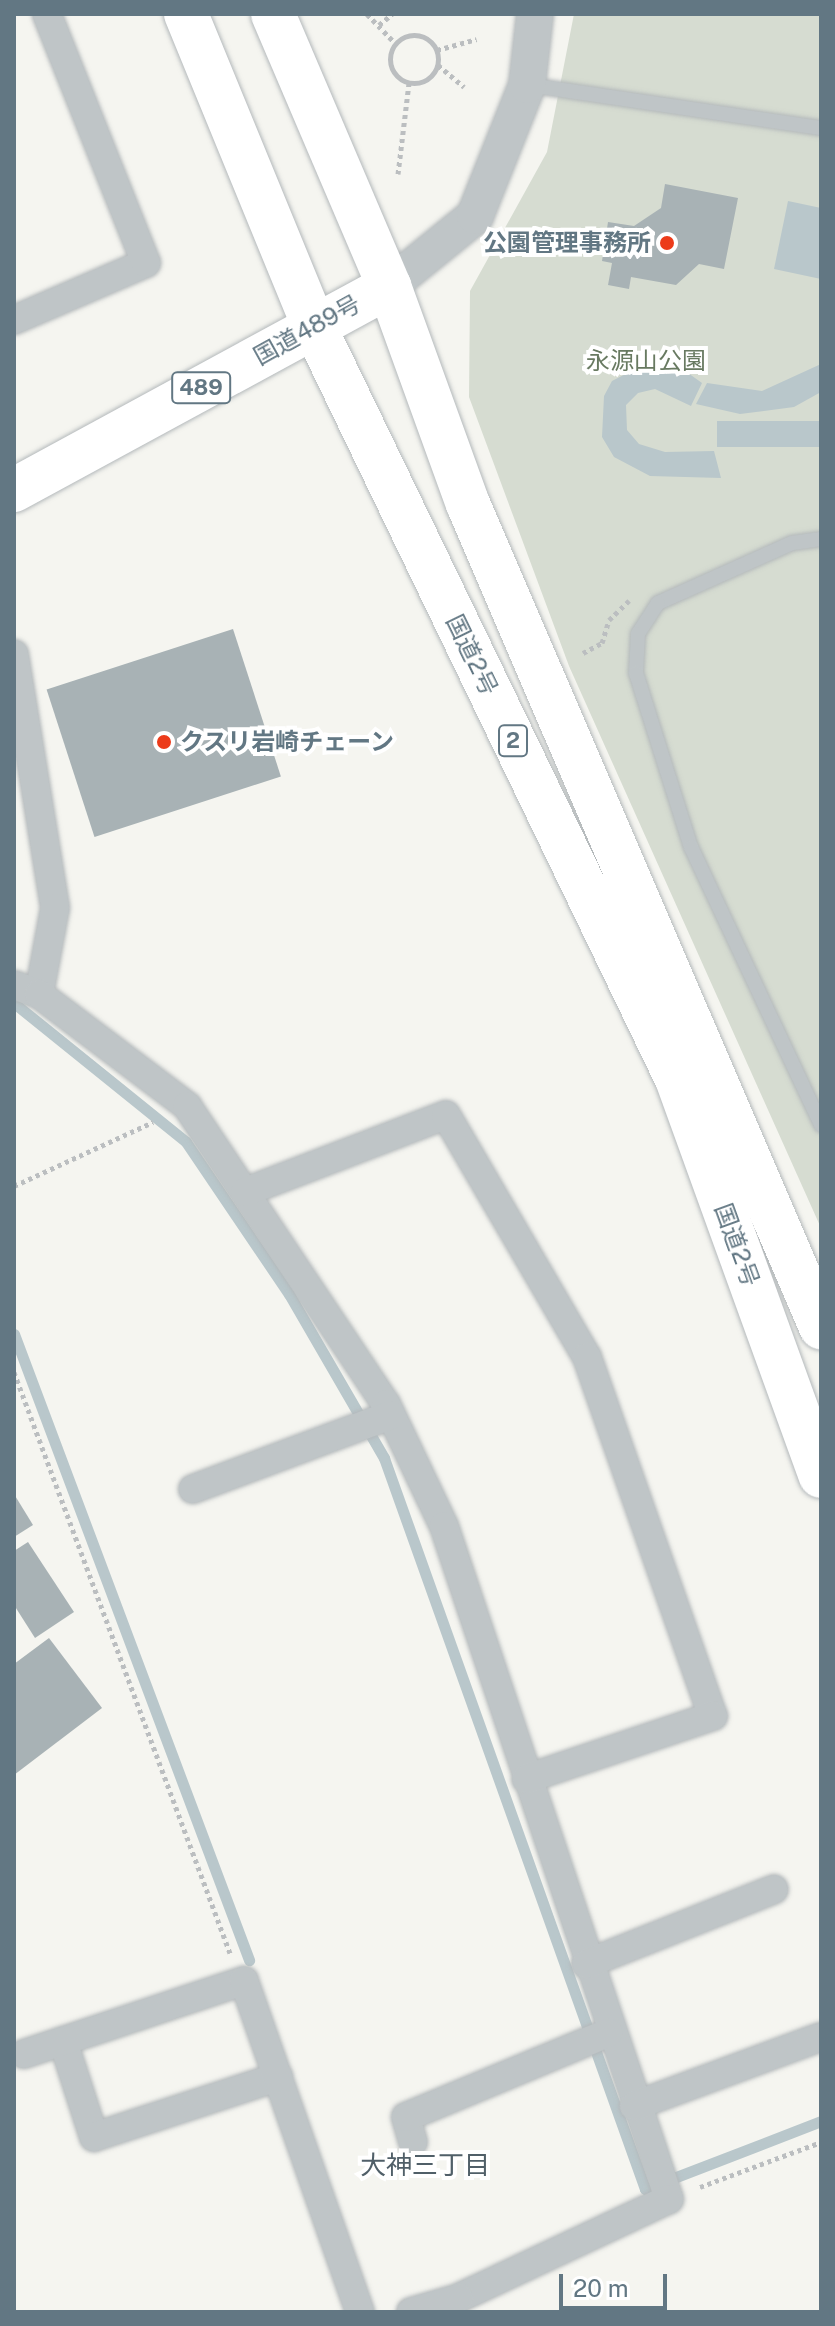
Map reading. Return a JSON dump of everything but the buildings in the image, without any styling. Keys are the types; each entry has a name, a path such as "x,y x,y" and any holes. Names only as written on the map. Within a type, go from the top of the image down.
{"highway":[{"name":"国道2号","path":"186,14 314,326 677,1079 821,1476"},
{"name":"国道2号","path":"273,14 389,286 468,504 821,1327"},
{"name":"国道489号","path":"14,490 389,286"}],"street":[{"path":"14,320 146,263 47,14"},
{"path":"389,286 475,216 527,85 535,14"},
{"path":"14,654 55,908 26,989 187,1106 391,1415 444,1526 608,2033 669,2199 426,2311"},
{"path":"245,1192 446,1115 587,1357 713,1716 526,1779"},
{"path":"193,1489 391,1415"},
{"path":"586,1964 774,1889"},
{"path":"24,2054 244,1981 360,2312"},
{"path":"413,2142 406,2117 608,2033"},
{"path":"634,2106 821,2037"},
{"path":"63,2041 94,2137 278,2077"}],"lane":[{"path":"527,85 821,128"},
{"path":"821,539 792,543 658,603 638,634 636,673 691,847 821,1125"}],"path":[{"path":"367,14 395,43 392,68 409,83"},
{"path":"377,22 392,14"},
{"path":"395,43 424,36 437,50 438,65 430,77 409,83"},
{"path":"437,50 477,39"},
{"path":"438,65 464,87"},
{"path":"398,174 409,83"},
{"path":"14,1186 187,1106"},
{"path":"14,1372 236,1968"},
{"path":"669,2199 821,2142"}],"green space":[{"name":"永源山公園","path":"574,14 821,14 821,1228 569,666 469,397 470,291 547,152"}],"shaded area":[{"path":"788,201 821,208 821,279 774,269"},
{"path":"645,364 681,368 702,383 691,406 655,389 638,393 626,405 627,430 639,444 665,452 714,451 721,478 650,476 614,457 602,437 604,396 612,381"},
{"path":"821,364 821,392 794,407 740,414 696,404 707,383 762,391"},
{"path":"717,421 821,421 821,447 717,447"}],"waterway":[{"path":"14,1003 186,1142 289,1294 384,1458 645,2189 821,2121"},
{"path":"14,1334 249,1960"}],"place":[{"name":"公園管理事務所","path":"667,243"},
{"name":"クスリ岩崎チェーン","path":"164,742"}],"district":[{"name":"大神三丁目","path":"425,2165"}]}
